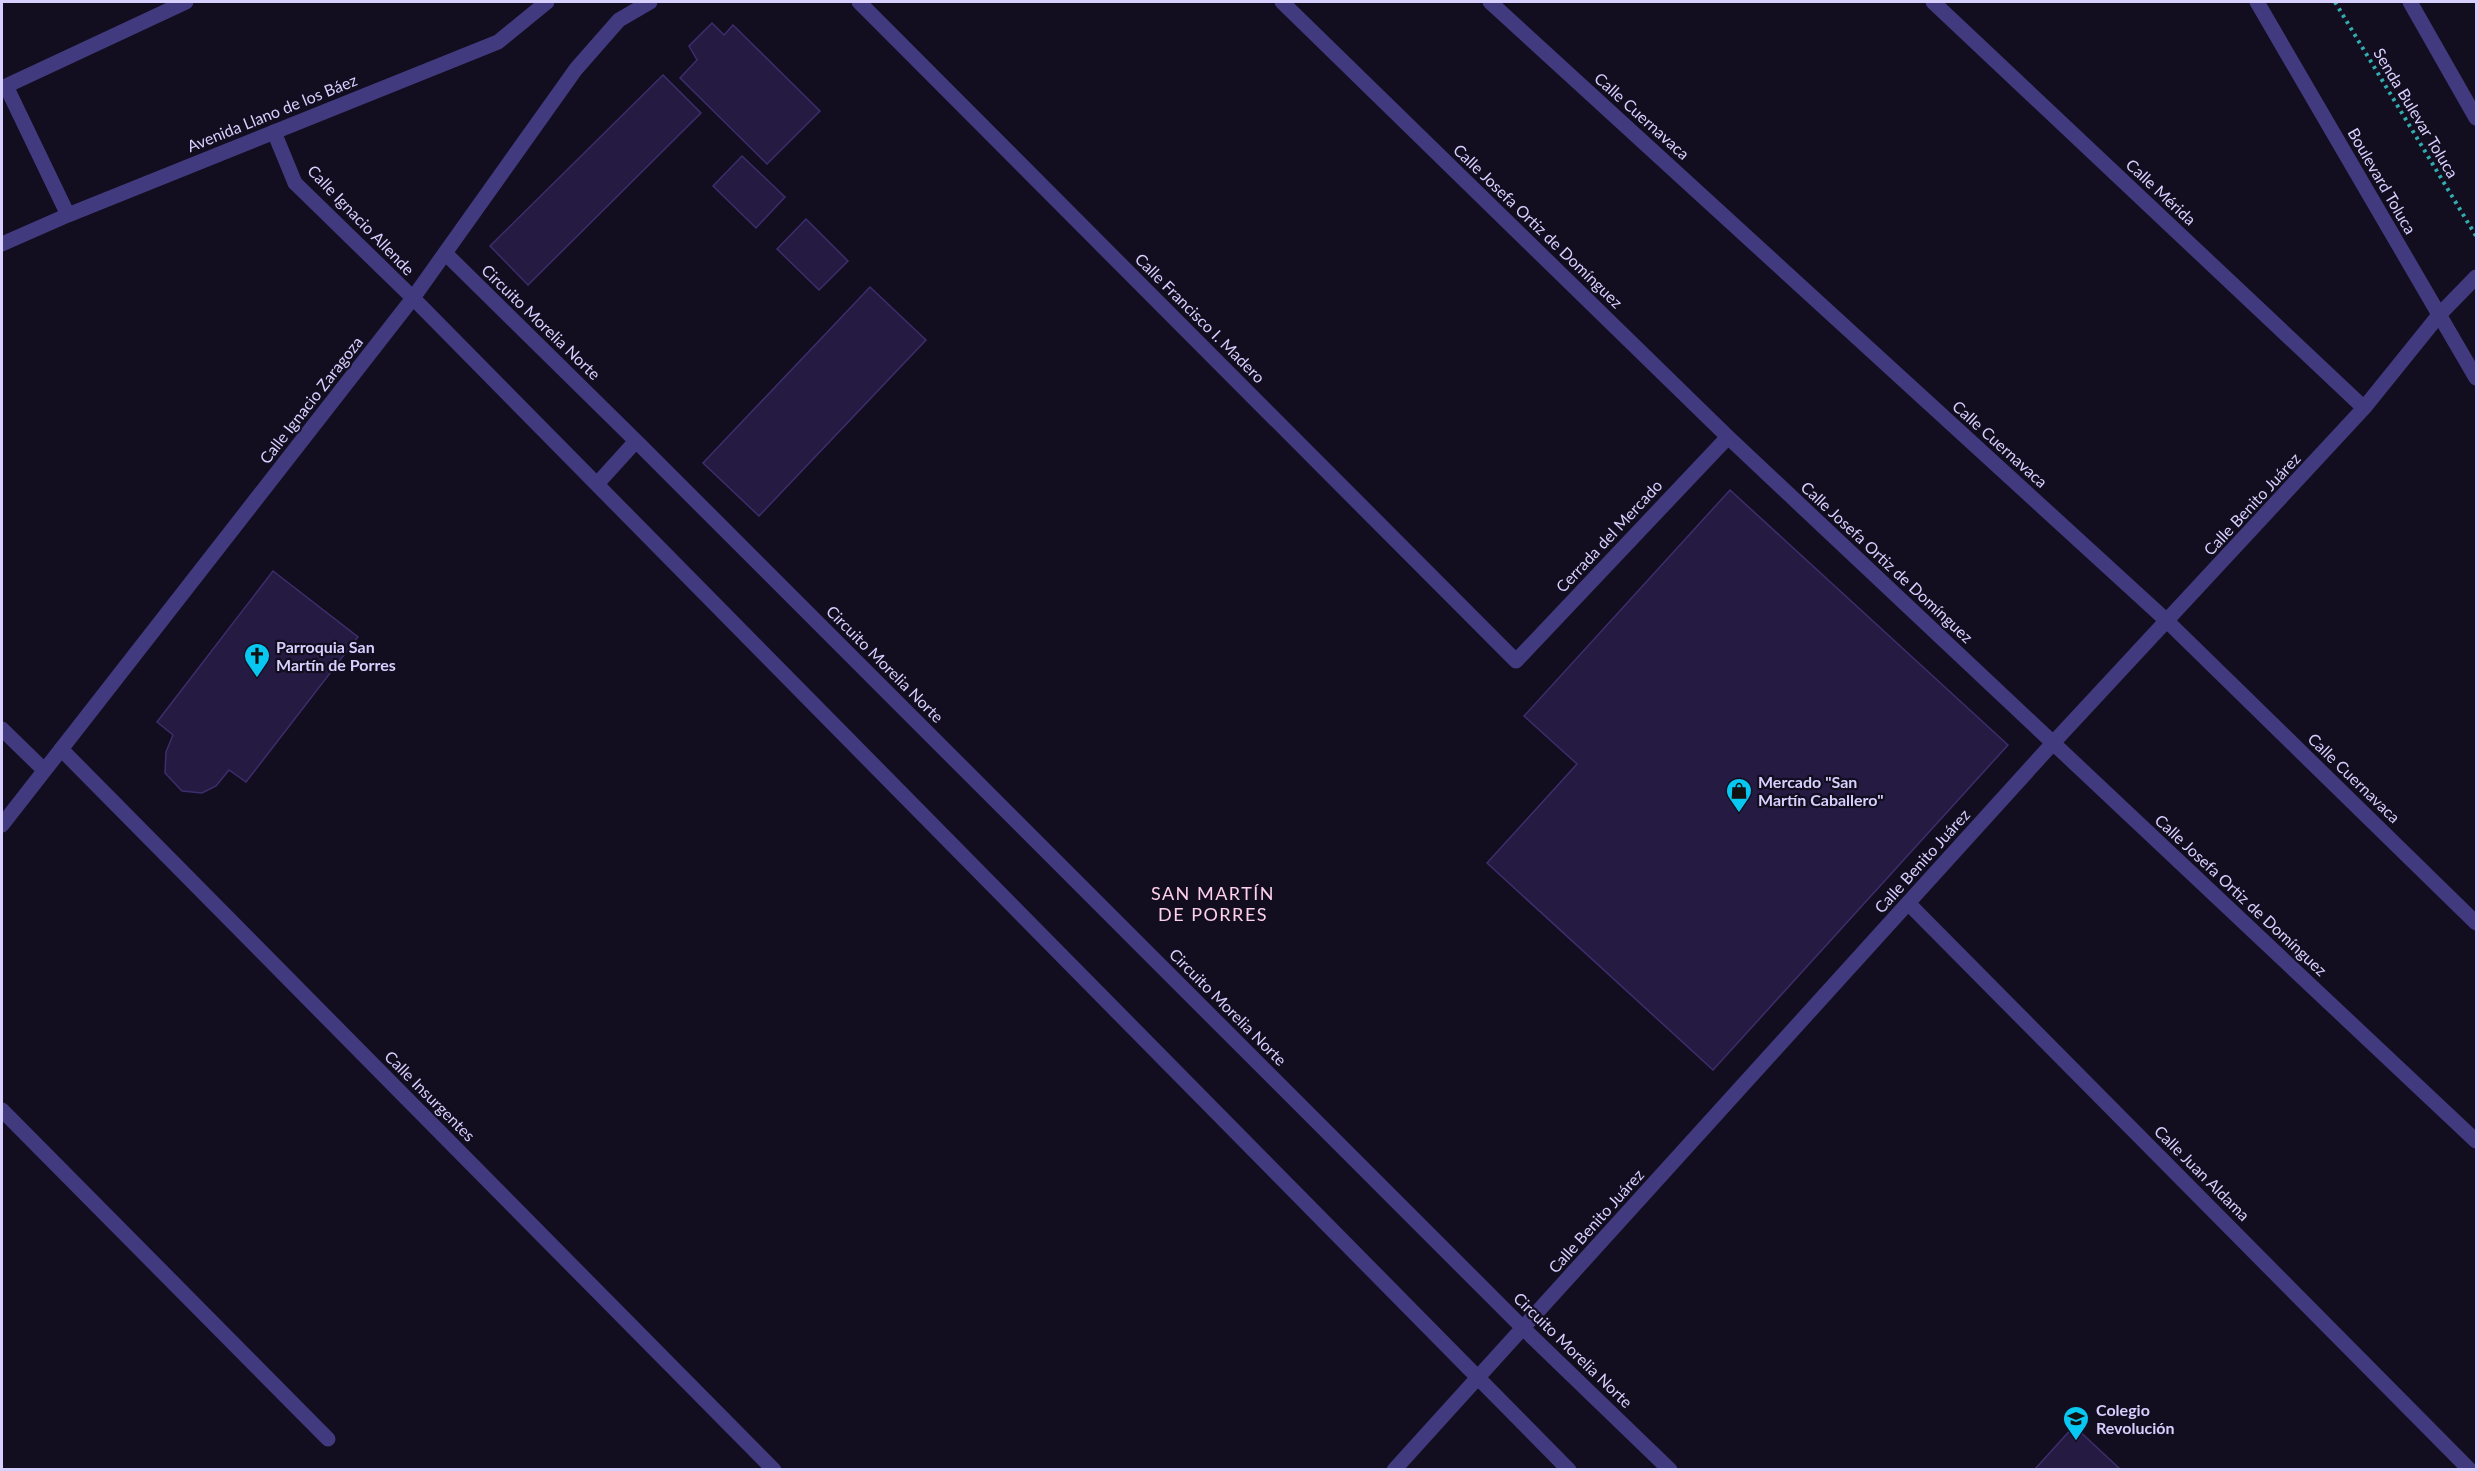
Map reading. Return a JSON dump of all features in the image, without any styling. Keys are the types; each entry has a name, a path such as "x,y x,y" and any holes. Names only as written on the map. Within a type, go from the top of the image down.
{"street":[{"path":"68,215 6,86 186,2"},
{"name":"Avenida Llano de los Báez","path":"2,244 68,215 498,42 547,2"},
{"name":"Calle Ignacio Zaragoza","path":"2,825 413,298 576,69 619,20 651,2"},
{"name":"Calle Francisco I. Madero","path":"859,2 1516,661"},
{"name":"Calle Josefa Ortiz de Domínguez","path":"1282,2 1728,437 2476,1141"},
{"name":"Calle Cuernavaca","path":"1490,2 2167,621 2476,923"},
{"name":"Calle Mérida","path":"1933,2 2364,408"},
{"name":"Boulevard Toluca","path":"2257,2 2476,378"},
{"path":"2410,2 2476,118"},
{"name":"Calle Ignacio Allende","path":"274,132 296,183 413,298"},
{"name":"Circuito Morelia Norte","path":"446,254 1524,1328 1670,1470"},
{"name":"Calle Benito Juárez","path":"1394,1470 2053,743 2364,408 2439,315 2476,277"},
{"path":"413,298 1569,1470"},
{"name":"Cerrada del Mercado","path":"1516,661 1728,437"},
{"path":"597,484 636,441"},
{"path":"2,729 44,770"},
{"name":"Calle Insurgentes","path":"61,748 774,1470"},
{"name":"Calle Juan Aldama","path":"1908,903 2470,1470"},
{"path":"2,1110 328,1439"}],"path":[{"name":"Senda Bulevar Toluca","path":"2335,2 2476,236"}],"building":[{"path":"712,23 724,35 733,25 820,111 767,164 680,78 697,60 689,46"},
{"path":"663,75 701,113 528,285 490,246"},
{"path":"742,156 785,197 756,228 713,186"},
{"path":"806,219 848,261 819,290 777,249"},
{"path":"870,287 926,340 759,516 703,463"},
{"name":"Mercado \"San Martín Caballero\"","path":"1730,490 2008,745 1713,1070 1487,863 1577,764 1524,716"},
{"name":"Parroquia San Martín de Porres","path":"273,571 358,637 246,782 229,770 216,786 202,793 182,791 165,773 166,752 173,735 157,722"},
{"name":"Colegio Revolución","path":"2074,1426 2121,1470 2038,1470 2036,1468"}],"place":[{"name":"Parroquia San Martín de Porres","path":"257,679"},
{"name":"Mercado \"San Martín Caballero\"","path":"1739,814"},
{"name":"Colegio Revolución","path":"2076,1442"}],"district":[{"name":"SAN MARTÍN DE PORRES","path":"1213,904"}]}
